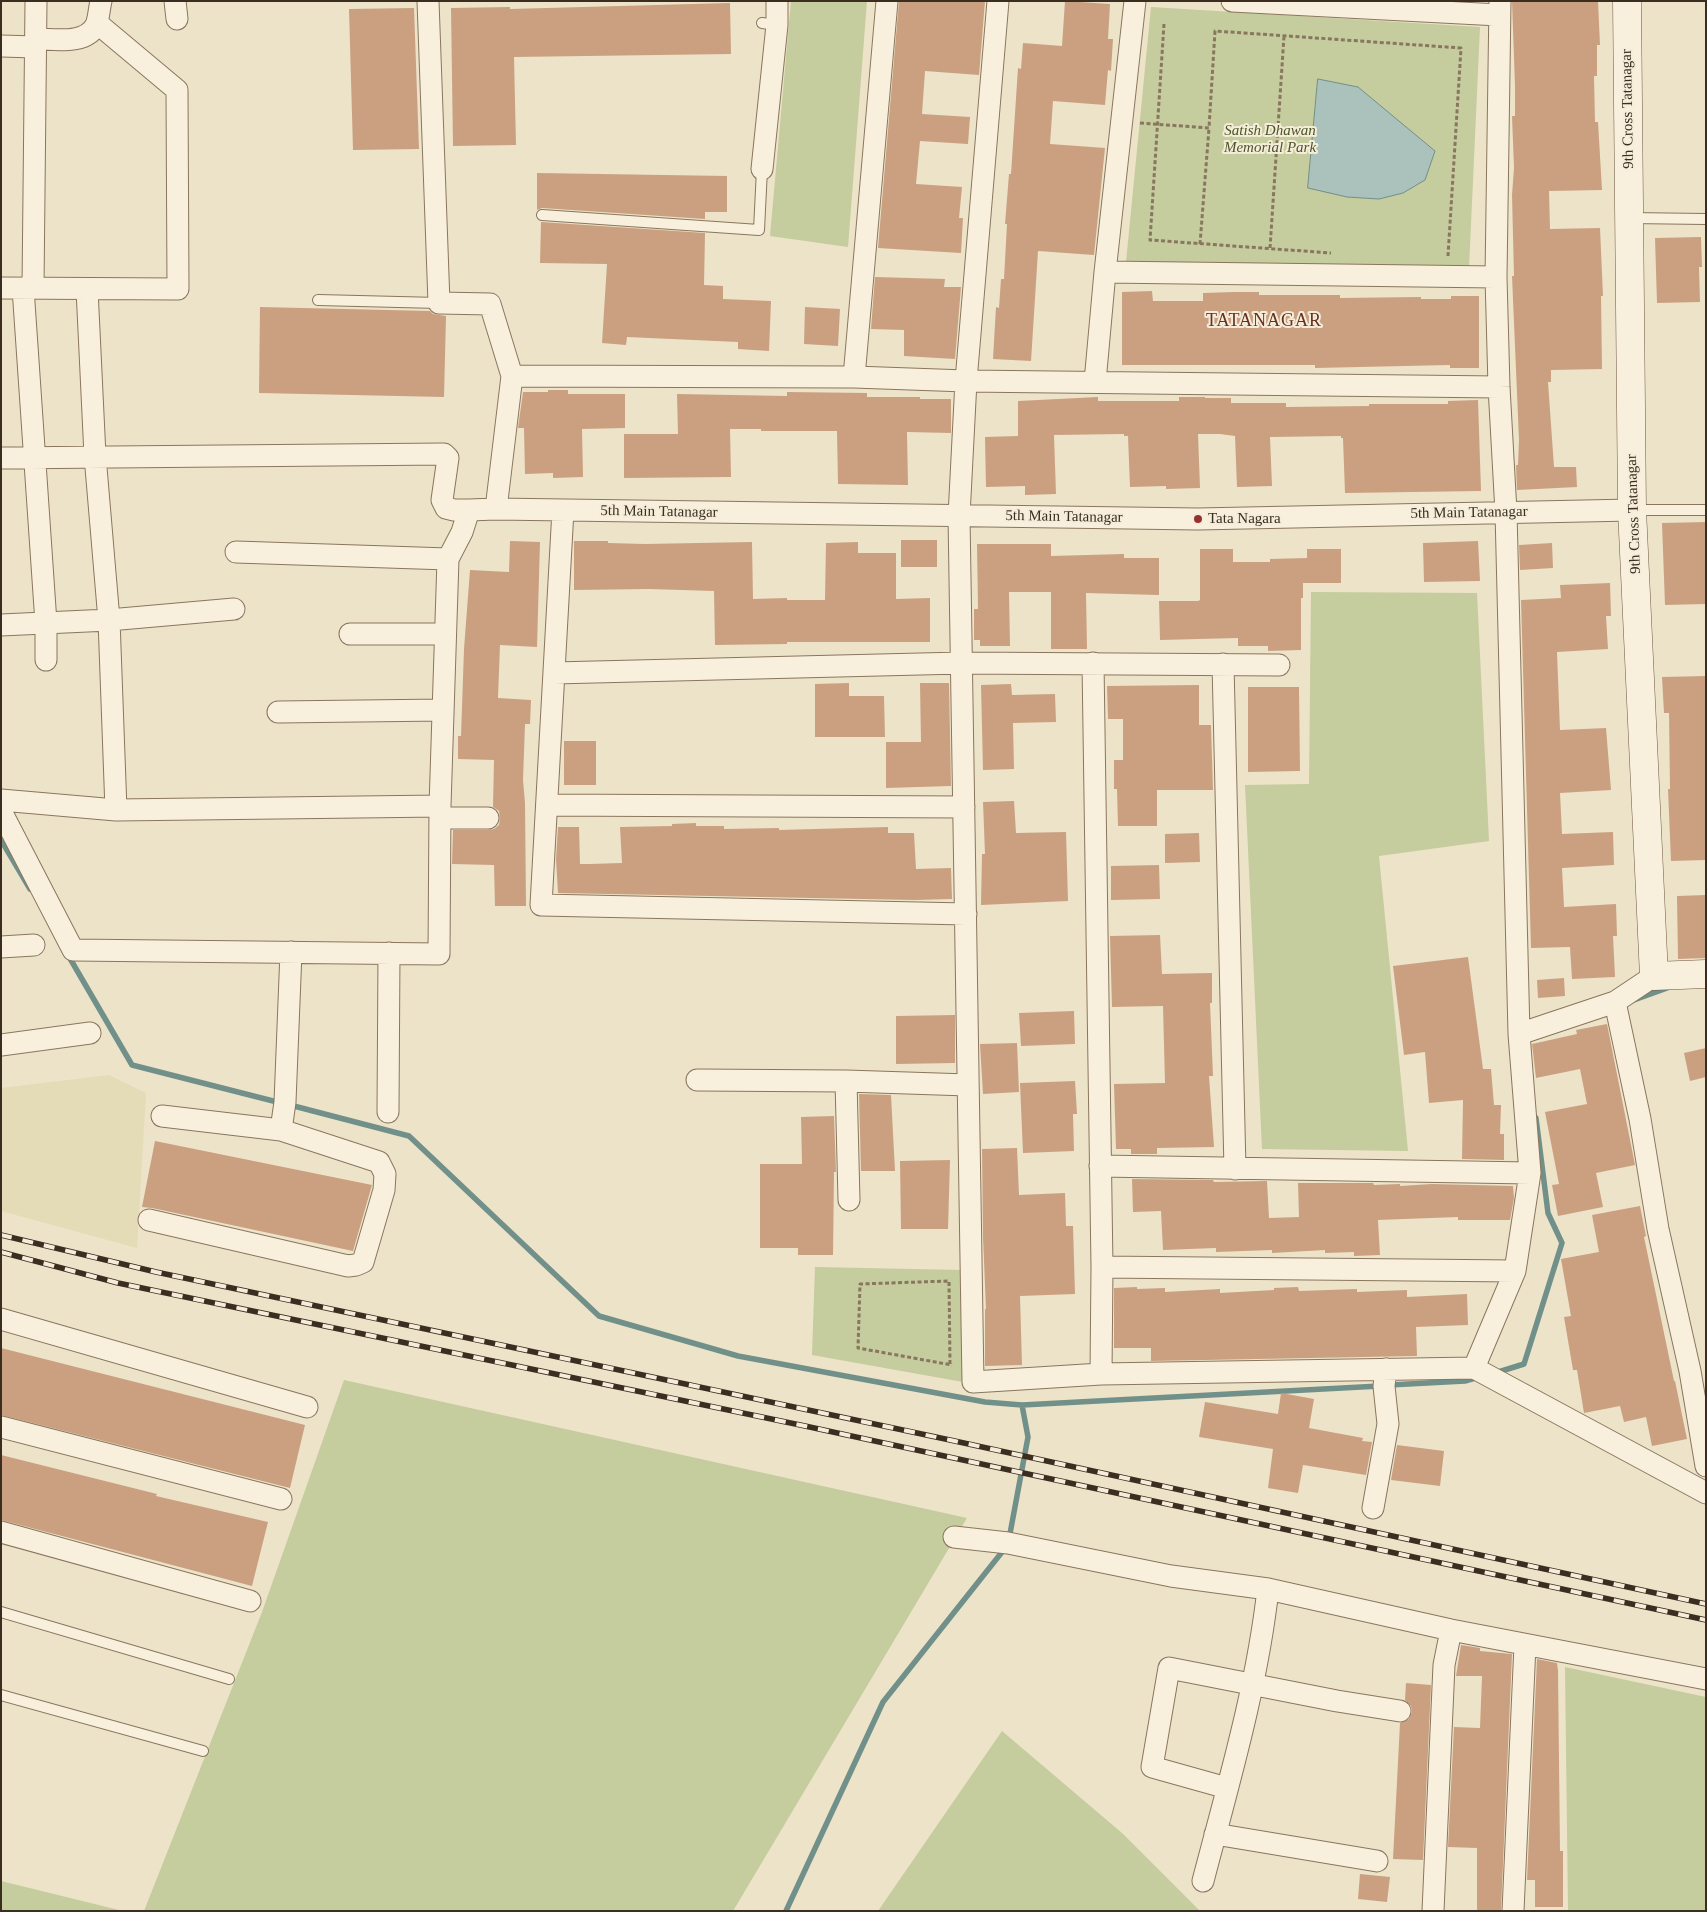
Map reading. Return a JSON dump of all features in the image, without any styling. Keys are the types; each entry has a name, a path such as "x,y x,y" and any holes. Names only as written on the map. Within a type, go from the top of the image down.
{"street":[{"path":"36,1 37,43 28,288 35,457 46,623 46,660"},
{"path":"1,46 73,39 88,34 97,23 101,1"},
{"path":"428,1 439,303 490,304 512,376 496,509"},
{"path":"762,169 770,24 776,1"},
{"path":"854,377 886,1"},
{"path":"998,1 966,381 959,516 973,1382 1101,1374 1476,1369 1706,1493"},
{"path":"1095,382 1105,272 1135,1"},
{"path":"1232,1 1500,8 1496,277 1499,387 1506,512 1519,1034 1530,1173 1514,1271 1476,1369"},
{"name":"9th Cross Tatanagar","path":"1627,1 1632,510 1654,976"},
{"path":"1,288 178,289 177,90 97,23"},
{"path":"1105,272 1496,277"},
{"path":"87,289 95,456 109,620 116,810"},
{"path":"512,376 854,377 966,381 1499,387"},
{"name":"5th Main Tatanagar","path":"95,456 444,454 448,458 442,500 446,508 454,510 496,509 1204,519 1632,510"},
{"path":"1,458 95,456"},
{"path":"1,811 73,950 439,954 440,812 448,558 462,532 469,510"},
{"path":"563,510 541,905 966,914"},
{"path":"236,552 448,558"},
{"path":"1,625 109,620 234,609"},
{"path":"350,634 446,634"},
{"path":"554,673 961,663 1280,665"},
{"path":"1093,663 1102,1268 1101,1374"},
{"path":"1223,664 1235,1169"},
{"path":"278,712 443,710"},
{"path":"1,800 116,810 440,812 488,818"},
{"path":"547,805 964,807"},
{"path":"1,947 34,945"},
{"path":"281,1130 285,1105 291,952"},
{"path":"388,1112 389,953"},
{"path":"1519,1034 1615,1002 1654,976 1706,974"},
{"path":"1615,1002 1640,1119 1658,1229 1690,1371 1706,1466"},
{"path":"1,1045 90,1033"},
{"path":"697,1080 846,1081 968,1085"},
{"path":"846,1081 849,1200"},
{"path":"149,1220 348,1266 356,1265 362,1262 384,1190 385,1174 379,1162 281,1130 162,1116"},
{"path":"1100,1166 1530,1173"},
{"path":"1102,1268 1514,1271"},
{"path":"1,1319 307,1406"},
{"path":"1373,1508 1388,1424 1384,1386 1386,1369"},
{"path":"1,1427 281,1499"},
{"path":"1,1532 250,1601"},
{"path":"954,1537 1008,1543 1171,1576 1268,1589 1451,1630 1706,1679"},
{"path":"1203,1881 1252,1685 1264,1630 1268,1589"},
{"path":"1433,1911 1444,1665 1451,1630"},
{"path":"1513,1911 1526,1645"},
{"path":"1227,1788 1152,1766 1168,1669 1172,1667 1252,1685 1400,1711"},
{"path":"1215,1834 1377,1861"}],"lane":[{"path":"542,215 759,230 762,169"},
{"path":"1629,218 1706,219"},
{"path":"318,300 439,303"},
{"path":"1632,510 1706,510"},
{"path":"1,1612 229,1678"},
{"path":"1,1695 203,1751"}],"path":[{"path":"1164,24 1150,240 1339,253"},
{"path":"1200,244 1215,32 1461,48 1448,261"},
{"path":"1270,248 1284,36"},
{"path":"1122,122 1209,128"},
{"path":"950,1364 949,1281 860,1284 858,1348 950,1364 973,1368"}],"shaded area":[{"path":"109,1075 146,1093 137,1248 1,1211 1,1088"}],"green space":[{"path":"791,1 867,1 848,247 770,236"},
{"name":"Satish Dhawan Memorial Park","path":"1151,7 1480,27 1469,268 1126,262"},
{"path":"1311,592 1477,593 1489,841 1379,856 1408,1151 1262,1149 1245,785 1309,784"},
{"path":"815,1267 963,1270 963,1382 812,1355"},
{"path":"344,1380 967,1518 733,1911 144,1911 262,1612"},
{"path":"1565,1667 1706,1697 1706,1911 1568,1911"},
{"path":"1002,1731 1122,1833 1200,1911 878,1911"},
{"path":"1,1881 123,1911 1,1911"}],"water":[{"path":"1318,79 1358,87 1435,151 1425,180 1403,193 1379,199 1347,197 1308,188"}],"building":[{"path":"899,1 985,1 979,75 925,71 922,114 970,117 968,144 920,141 916,184 962,187 959,218 963,218 961,253 878,248"},
{"path":"1065,1 1110,4 1108,39 1113,39 1111,71 1108,70 1105,105 1053,101 1050,144 1105,148 1094,255 1038,251 1031,361 993,359 996,307 999,308 1001,279 1004,279 1007,224 1005,224 1009,174 1011,174 1018,68 1021,69 1023,43 1062,46"},
{"path":"1512,1 1598,1 1600,45 1597,45 1597,76 1594,76 1595,122 1598,122 1602,190 1549,191 1550,229 1600,228 1603,296 1601,296 1602,369 1551,370 1551,382 1548,382 1554,467 1576,467 1577,487 1517,490 1516,465 1518,465 1519,440 1512,276 1514,276 1512,195 1514,168 1512,116 1515,116 1515,86"},
{"path":"730,3 731,54 514,57 516,145 453,146 451,8 510,7 510,9"},
{"path":"414,8 419,149 353,150 349,9"},
{"path":"537,173 727,176 727,212 705,212 705,219 542,208 537,210"},
{"path":"541,222 705,233 704,285 723,286 723,299 771,301 769,351 738,349 738,342 627,337 626,345 602,343 607,264 540,263"},
{"path":"1701,237 1702,267 1699,267 1700,302 1657,303 1655,238"},
{"path":"875,277 945,279 944,287 961,287 955,359 904,356 904,330 871,329"},
{"path":"1152,291 1153,301 1203,301 1203,293 1234,292 1259,292 1259,295 1340,295 1340,298 1421,297 1421,299 1451,299 1451,296 1479,296 1479,368 1450,368 1450,365 1315,368 1315,365 1122,365 1122,292"},
{"path":"260,307 430,311 433,314 446,316 444,397 259,393"},
{"path":"805,307 840,309 838,346 804,344"},
{"path":"548,390 568,390 568,394 625,394 625,428 582,429 583,477 553,478 553,473 525,474 524,428 518,428 523,392 548,392"},
{"path":"787,392 867,393 867,397 951,399 951,433 907,432 908,485 838,484 837,431 761,431 761,429 730,429 731,477 624,478 624,434 678,434 677,394 787,396"},
{"path":"1098,397 1098,401 1179,401 1179,397 1231,398 1231,403 1286,403 1286,407 1448,404 1448,401 1478,400 1481,491 1345,493 1343,438 1341,436 1270,437 1272,486 1237,487 1235,436 1220,434 1198,434 1200,488 1166,489 1166,486 1130,487 1128,436 1124,436 1124,434 1054,435 1056,494 1025,495 1025,486 986,487 985,437 1018,436 1018,401"},
{"path":"1706,522 1706,604 1665,605 1662,523"},
{"path":"901,540 937,540 937,567 901,567"},
{"path":"510,541 540,542 537,647 500,645 498,698 531,700 530,724 525,724 523,780 526,906 495,906 494,865 452,864 453,830 488,830 494,829 499,825 499,811 493,807 494,760 458,759 458,736 461,736 464,649 470,570 509,572"},
{"path":"574,541 645,544 752,542 753,599 787,598 787,600 825,600 826,543 858,542 858,553 896,553 896,599 930,598 930,642 787,642 787,644 715,645 714,591 649,589 574,590"},
{"path":"1478,541 1480,581 1424,582 1423,543"},
{"path":"1552,543 1553,568 1520,570 1519,545"},
{"path":"977,544 1051,544 1051,556 1124,554 1124,558 1159,558 1159,595 1086,593 1087,649 1051,649 1051,592 1009,592 1010,646 980,646 980,640 974,640 974,609 978,609"},
{"path":"1200,549 1233,549 1233,562 1270,562 1270,559 1307,558 1307,549 1341,549 1341,583 1303,583 1303,598 1301,598 1301,650 1268,651 1268,646 1238,646 1238,638 1160,640 1159,601 1200,600"},
{"path":"1610,583 1611,616 1606,616 1608,649 1557,652 1560,730 1606,728 1611,790 1560,793 1562,834 1613,832 1614,865 1562,868 1564,907 1616,904 1617,936 1613,936 1615,977 1572,979 1570,947 1531,948 1521,600 1561,598 1560,585"},
{"path":"1706,676 1706,860 1671,861 1668,789 1670,789 1669,713 1664,713 1662,677"},
{"path":"849,683 849,696 884,696 885,737 815,737 815,684"},
{"path":"920,683 949,683 951,786 886,788 886,742 921,742"},
{"path":"1011,684 1012,695 1055,694 1056,722 1013,723 1014,769 983,770 981,685"},
{"path":"1199,685 1199,725 1211,725 1213,790 1157,790 1157,826 1118,826 1117,789 1114,789 1114,760 1123,760 1123,719 1108,719 1107,686"},
{"path":"1248,687 1299,687 1300,771 1248,772"},
{"path":"564,741 596,741 596,785 564,785"},
{"path":"1014,801 1016,833 1066,832 1068,901 981,905 982,854 985,854 983,802"},
{"path":"696,823 696,826 724,826 724,829 779,828 779,830 888,827 888,833 914,833 916,869 951,868 952,899 914,900 558,893 556,859 558,827 579,827 580,864 589,864 622,863 620,827 672,826 672,824"},
{"path":"1199,833 1200,862 1165,863 1165,834"},
{"path":"1159,865 1160,899 1111,900 1111,866"},
{"path":"1706,895 1706,958 1678,959 1677,896"},
{"path":"1160,935 1162,974 1212,973 1212,1003 1210,1003 1213,1076 1209,1076 1214,1147 1157,1148 1157,1154 1131,1154 1131,1149 1116,1149 1114,1084 1165,1083 1163,1006 1112,1007 1110,936"},
{"path":"1468,957 1483,1069 1491,1069 1494,1105 1501,1105 1500,1134 1504,1134 1504,1160 1462,1159 1463,1100 1429,1103 1425,1052 1404,1055 1393,966"},
{"path":"1564,978 1565,996 1538,998 1537,980"},
{"path":"1074,1011 1075,1044 1021,1046 1019,1013"},
{"path":"955,1015 955,1063 896,1064 896,1016"},
{"path":"1607,1024 1635,1165 1596,1173 1603,1207 1558,1216 1552,1185 1559,1184 1545,1112 1587,1104 1580,1069 1536,1078 1532,1044 1577,1034 1576,1030"},
{"path":"1017,1043 1019,1092 983,1094 980,1044"},
{"path":"1706,1048 1706,1077 1690,1081 1684,1053"},
{"path":"1075,1081 1077,1114 1073,1114 1074,1151 1023,1153 1020,1083"},
{"path":"859,1094 891,1095 895,1171 861,1171"},
{"path":"834,1116 836,1172 834,1172 833,1255 798,1255 798,1248 760,1248 760,1164 802,1164 801,1117"},
{"path":"155,1141 372,1185 353,1251 142,1207"},
{"path":"1017,1148 1019,1195 1065,1193 1066,1226 1073,1226 1075,1294 1020,1296 1022,1365 985,1366 986,1309 982,1149"},
{"path":"950,1160 948,1229 901,1229 900,1161"},
{"path":"1132,1179 1213,1180 1214,1182 1267,1181 1269,1218 1299,1217 1298,1183 1373,1183 1374,1185 1400,1184 1400,1186 1432,1184 1513,1186 1514,1198 1510,1220 1458,1220 1458,1217 1378,1220 1380,1255 1354,1256 1354,1252 1325,1253 1325,1250 1272,1253 1272,1250 1216,1252 1216,1248 1163,1250 1161,1211 1133,1212"},
{"path":"1640,1206 1646,1236 1644,1237 1687,1439 1652,1446 1646,1417 1624,1422 1620,1406 1584,1413 1577,1370 1573,1370 1564,1317 1571,1316 1561,1259 1599,1252 1592,1215"},
{"path":"1137,1287 1137,1289 1165,1288 1165,1292 1220,1289 1220,1293 1298,1287 1299,1291 1357,1289 1357,1292 1407,1290 1407,1297 1467,1294 1468,1325 1416,1327 1417,1356 1151,1361 1151,1348 1114,1348 1114,1288"},
{"path":"1,1348 305,1425 290,1488 1,1415"},
{"path":"1281,1393 1314,1399 1309,1428 1363,1438 1362,1441 1372,1442 1366,1475 1303,1465 1298,1493 1268,1488 1273,1449 1199,1437 1205,1402 1278,1414"},
{"path":"1397,1445 1444,1451 1440,1486 1391,1480"},
{"path":"1,1455 157,1494 156,1496 268,1522 252,1586 1,1520"},
{"path":"1461,1645 1480,1648 1480,1651 1512,1654 1501,1910 1477,1910 1477,1848 1448,1847 1454,1727 1480,1728 1482,1676 1456,1676"},
{"path":"1537,1659 1557,1663 1558,1670 1560,1851 1563,1851 1563,1907 1535,1907 1535,1880 1527,1880"},
{"path":"1406,1683 1431,1685 1423,1860 1393,1859 1400,1723 1409,1719 1412,1712 1411,1706 1405,1700"},
{"path":"1360,1874 1390,1877 1387,1902 1358,1899"}],"waterway":[{"path":"1,840 30,889"},
{"path":"68,955 132,1065 281,1103"},
{"path":"1634,1000 1670,987"},
{"path":"290,1105 409,1136 599,1316 738,1356 985,1402 1022,1405 1380,1386"},
{"path":"1495,1373 1524,1364 1562,1243 1548,1213 1536,1118"},
{"path":"1389,1385 1465,1381 1479,1377"},
{"path":"1009,1539 1028,1437 1022,1405"},
{"path":"786,1911 883,1702 1006,1547"}],"railway":[{"path":"1,1235 156,1272 950,1440 1706,1604"},
{"path":"1,1252 118,1283 805,1426 1706,1620"}],"place":[{"name":"Tata Nagara","path":"1198,519"}],"district":[{"name":"TATANAGAR","path":"1264,321"}]}
